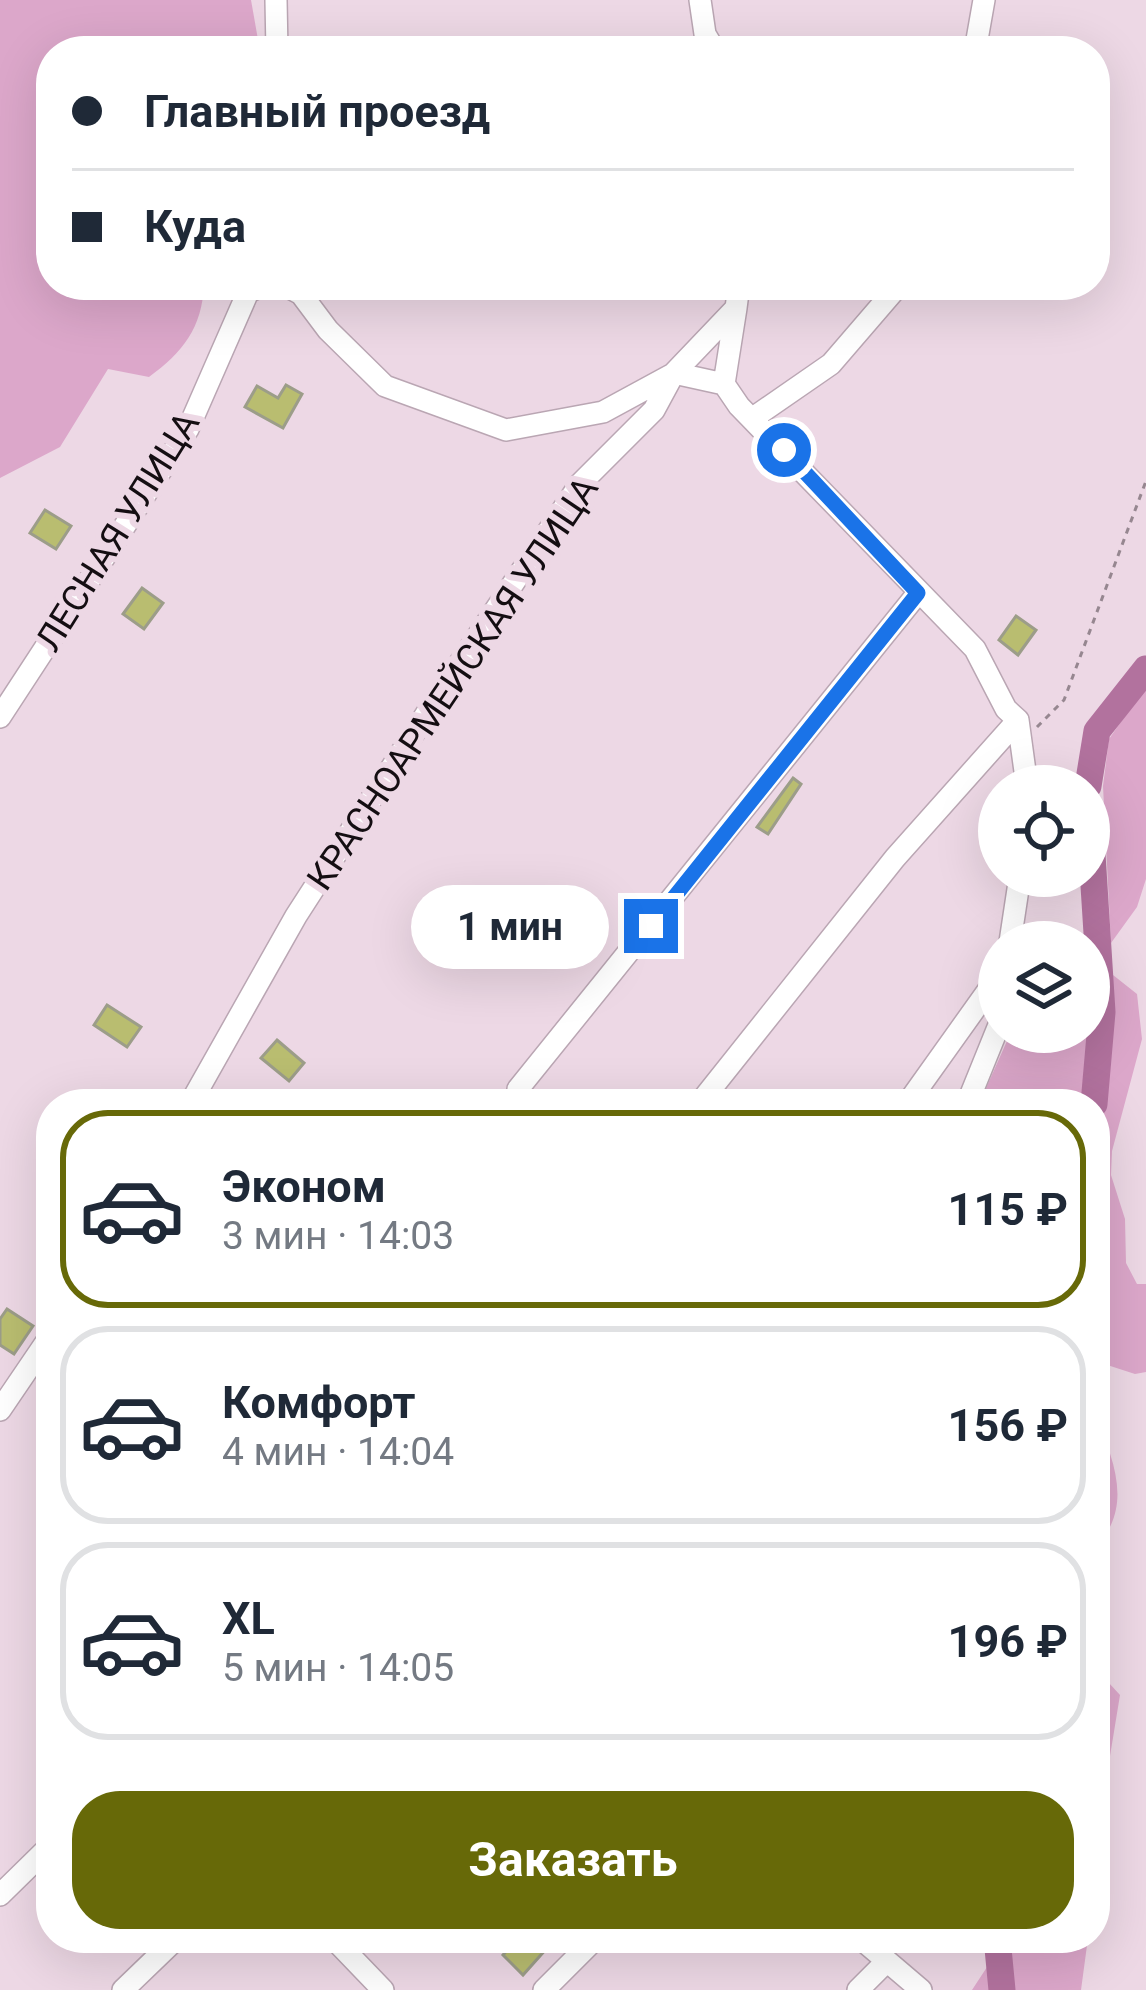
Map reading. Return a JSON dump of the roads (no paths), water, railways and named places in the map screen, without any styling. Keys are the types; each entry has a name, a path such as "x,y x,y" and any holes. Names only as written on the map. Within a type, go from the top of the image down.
{"street":[{"path":"277,0 277,36"},
{"path":"700,0 706,36"},
{"path":"978,36 984,0"},
{"name":"ЛЕСНАЯ УЛИЦА","path":"0,717 188,429 244,300"},
{"path":"306,300 328,330 385,386 506,430 603,412 674,373 724,384 975,649 1021,730 1025,765"},
{"path":"724,384 737,300"},
{"path":"752,418 831,364 886,300"},
{"name":"КРАСНОАРМЕЙСКАЯ УЛИЦА","path":"198,1089 296,916 580,484 654,410 674,373 736,308"},
{"path":"518,1089 918,593"},
{"path":"711,1089 896,858 1021,730"},
{"path":"918,1089 978,1004"},
{"path":"973,1089 988,1053"},
{"path":"0,1410 36,1357"},
{"path":"0,1894 36,1859"},
{"path":"123,1990 161,1953"},
{"path":"347,1953 383,1990"},
{"path":"544,1990 581,1953"},
{"path":"878,1953 921,1990"},
{"path":"858,1990 887,1961"}],"waterway":[{"path":"1091,765 1097,731 1146,669"},
{"path":"1095,897 1102,1012 1095,1089"},
{"path":"998,1953 1002,1990"}]}
